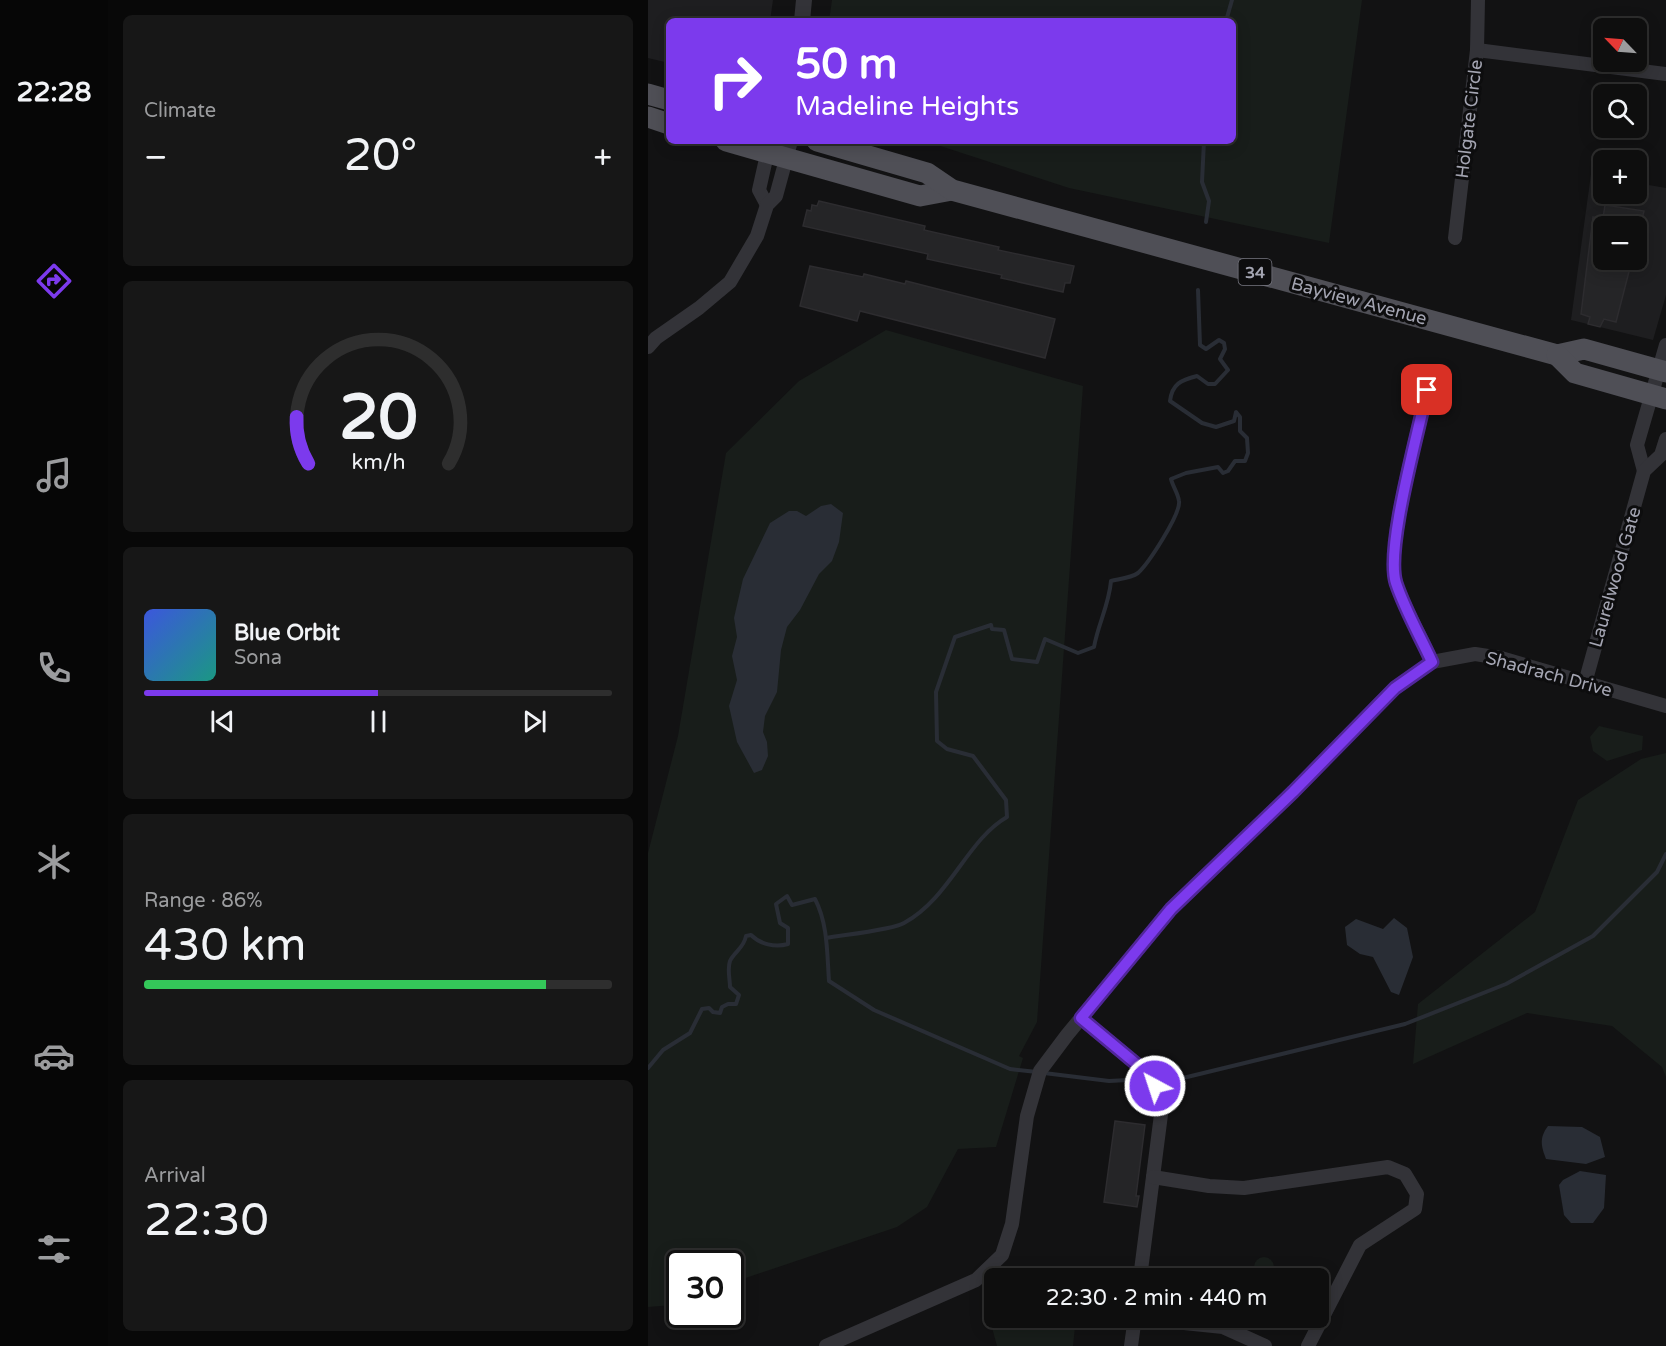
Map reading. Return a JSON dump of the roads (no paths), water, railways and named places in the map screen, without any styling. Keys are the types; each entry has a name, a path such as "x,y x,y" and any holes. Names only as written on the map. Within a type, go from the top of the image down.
{"main road":[{"path":"648,94 666,99"},
{"path":"648,117 666,123"},
{"name":"Bayview Avenue","path":"748,144 778,148 920,196 952,190"},
{"name":"Bayview Avenue","path":"827,144 927,173 952,190 1557,355 1584,349 1662,371"},
{"name":"Bayview Avenue","path":"1557,355 1575,373 1658,397"}],"street":[{"path":"802,18 804,0"},
{"name":"Holgate Circle","path":"1455,238 1478,50 1478,0"},
{"path":"1478,50 1666,74"},
{"path":"767,205 759,190 778,148"},
{"path":"648,347 656,338 699,308 729,282 757,236 767,205 776,196 778,148"},
{"name":"Laurelwood Gate","path":"1585,683 1644,471 1637,445 1658,397 1666,345"},
{"path":"1427,390 1398,527 1394,558 1396,582 1432,662"},
{"name":"Laurelwood Gate","path":"1644,471 1661,455 1666,439"},
{"name":"Shadrach Drive","path":"826,1346 976,1280 1002,1255 1012,1224 1027,1116 1040,1071 1171,909 1293,792 1395,688 1432,662 1474,654 1501,658 1666,706"},
{"path":"1081,1018 1146,1072 1163,1100 1141,1268"},
{"path":"1153,1177 1209,1186 1244,1188 1388,1167 1405,1174 1417,1194 1414,1209 1360,1245 1308,1346"},
{"path":"1131,1346 1133,1328"},
{"path":"1225,1328 1264,1346"}],"waterway":[{"path":"1227,18 1232,0"},
{"path":"1204,144 1202,182 1209,201 1206,222"},
{"path":"826,938 879,930 904,923 934,899 980,840 1007,817 1006,800 973,756 947,749 937,741 936,692 955,637 991,625 992,629 1004,630 1012,659 1037,662 1045,639 1078,653 1094,647 1111,581 1138,573 1170,527 1179,501 1171,479 1186,473 1218,467 1223,473 1228,471 1235,461 1245,461 1248,453 1247,438 1240,431 1240,417 1236,412 1234,421 1216,427 1202,423 1170,401 1173,390 1182,381 1197,376 1208,384 1215,384 1228,370 1220,359 1225,349 1224,343 1219,340 1206,349 1200,345 1198,290"},
{"path":"1155,1079 1183,1078 1405,1024 1506,984 1593,936 1657,872 1666,854"},
{"path":"648,1068 663,1050 690,1033 702,1009 709,1008 713,1012 720,1013 722,1007 736,1004 739,995 730,987 729,964 746,936 751,935 759,941 778,946 788,944 788,928 780,923 776,904 787,896 792,905 815,899 825,929 829,981 874,1010 1010,1069 1037,1072"},
{"path":"1044,1073 1109,1081 1147,1079"}]}
